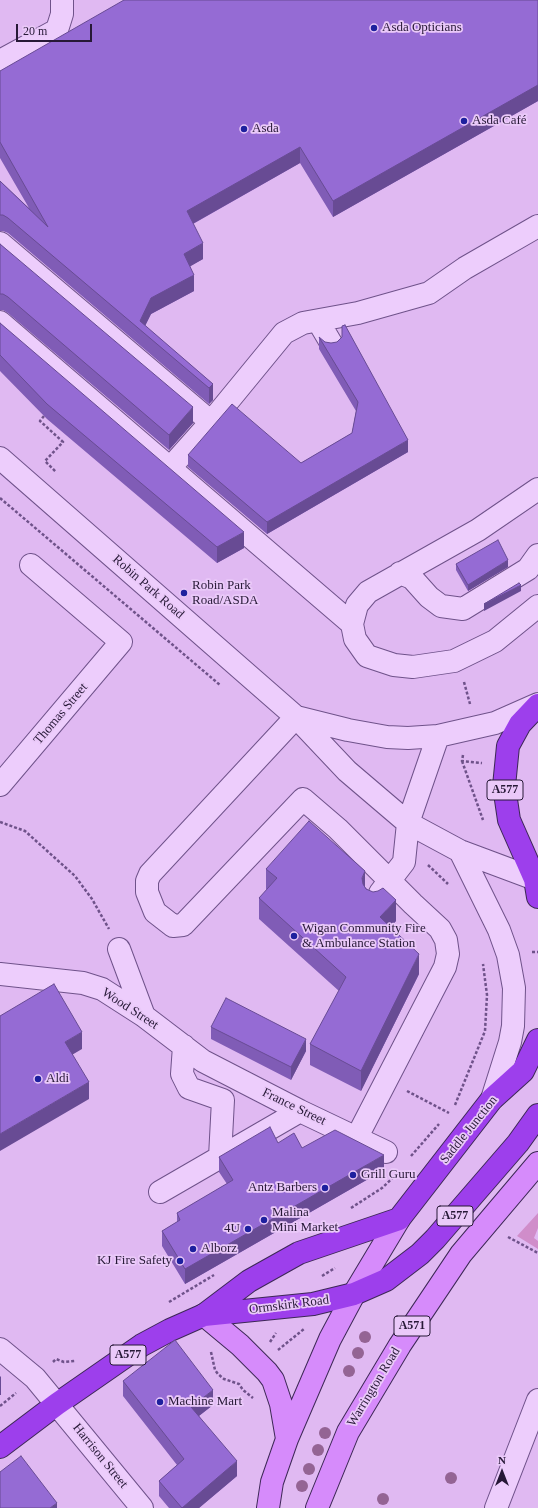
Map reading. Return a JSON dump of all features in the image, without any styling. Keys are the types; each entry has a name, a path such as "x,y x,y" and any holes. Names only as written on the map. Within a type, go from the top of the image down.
{"highway":[{"name":"A577","path":"537,885 509,820 504,786 508,746 520,724 538,704"},
{"name":"Saddle Junction","path":"399,1219 492,1099 523,1071 538,1040"},
{"name":"Ormskirk Road","path":"204,1315 313,1304 354,1294 386,1280 420,1254 518,1143 538,1115"},
{"name":"Ormskirk Road","path":"0,1447 57,1404 142,1345 170,1330 204,1315 249,1281 299,1253 399,1219"}],"main road":[{"name":"Warrington Road","path":"317,1508 348,1432 400,1344 461,1254 538,1163"},
{"path":"268,1508 272,1482 287,1439 330,1339 354,1294 399,1219"},
{"path":"204,1315 240,1344 273,1380 281,1404 287,1439"}],"street":[{"path":"0,61 57,30 62,14 62,0"},
{"path":"170,468 211,422 284,333 303,323 380,307 429,293 465,268 538,226"},
{"path":"0,243 211,422"},
{"path":"318,321 331,343"},
{"path":"0,322 352,624"},
{"name":"Robin Park Road","path":"0,458 296,717 347,771 408,822 460,851 537,885"},
{"path":"538,489 478,530 368,592 357,606 352,624 355,639 367,656 394,665 412,667 454,661 495,641 538,606"},
{"path":"400,573 412,578 424,592 441,606 463,609 528,569 538,555"},
{"name":"Thomas Street","path":"0,785 121,642 31,565"},
{"name":"Robin Park Road","path":"296,717 348,730 387,737 438,736 495,723 538,704"},
{"path":"296,717 150,874 147,881 147,892 155,912 173,926 183,925 304,799 338,829 389,881 440,929 446,940 448,954 445,967 357,1137"},
{"path":"374,900 404,862 408,822 438,736"},
{"path":"460,851 499,930 508,956 514,988 514,1026 492,1099"},
{"path":"119,949 144,1016"},
{"name":"Wood Street","path":"0,974 83,983 102,989 144,1016 203,1061"},
{"path":"184,1046 182,1074 189,1088 223,1100 220,1157"},
{"name":"France Street","path":"203,1061 300,1111 386,1152"},
{"path":"160,1192 300,1111"},
{"name":"Harrison Street","path":"0,1349 35,1378 142,1508"},
{"path":"496,1508 538,1400"}],"path":[{"path":"44,416 40,421 63,442 45,462"},
{"path":"0,498 223,688"},
{"path":"462,761 485,827"},
{"path":"0,822 25,831 75,876 92,899 119,949"},
{"path":"407,1160 450,1114 459,1097 485,1031 487,994 483,963"},
{"path":"386,1080 450,1114"},
{"path":"348,1210 390,1183 400,1171"},
{"path":"502,1234 538,1253"},
{"path":"276,1351 299,1334 306,1325"},
{"path":"268,1344 279,1329"},
{"path":"239,1384 243,1390 254,1399"}],"shaded area":[{"path":"538,1213 538,1228 534,1238 538,1241 538,1249 517,1236"}],"building":[{"name":"Asda","path":"124,0 538,0 538,85 333,201 300,147 187,211 203,243 184,254 194,275 151,298 140,321 213,384 209,388 8,218 0,215 0,181 48,227 0,142 0,71"},
{"path":"0,244 193,407 169,435 8,297 0,294"},
{"path":"0,323 244,532 217,547 47,404 0,355"},
{"path":"345,325 408,440 267,522 188,455 232,404 301,463 352,433 358,402 319,337 325,342 337,342 342,337 342,326"},
{"path":"498,540 508,560 468,585 456,564"},
{"path":"519,583 521,585 484,604"},
{"path":"309,821 365,871 362,878 366,889 373,892 383,888 396,900 380,917 419,954 361,1071 310,1044 346,977 259,898 277,878 266,869"},
{"name":"Aldi","path":"54,984 82,1032 65,1042 89,1082 0,1134 0,1016"},
{"path":"226,998 306,1039 291,1067 211,1027"},
{"path":"270,1127 278,1143 294,1133 302,1148 335,1130 384,1155 185,1269 162,1231 180,1220 177,1213 233,1180 219,1157"},
{"path":"175,1340 213,1390 191,1407 237,1461 182,1508 159,1481 184,1459 123,1381"},
{"path":"21,1456 57,1503 50,1508 0,1508 0,1472"}],"place":[{"name":"Asda Opticians","path":"374,28"},
{"name":"Asda Café","path":"464,121"},
{"name":"Asda","path":"244,129"},
{"name":"Robin Park Road/ASDA","path":"184,593"},
{"name":"Wigan Community Fire & Ambulance Station","path":"294,936"},
{"name":"Aldi","path":"38,1079"},
{"name":"Grill Guru","path":"353,1175"},
{"name":"Antz Barbers","path":"325,1188"},
{"name":"Malina Mini Market","path":"264,1220"},
{"name":"4U","path":"248,1229"},
{"name":"Alborz","path":"193,1249"},
{"name":"KJ Fire Safety","path":"180,1261"},
{"name":"Machine Mart","path":"160,1402"}]}
